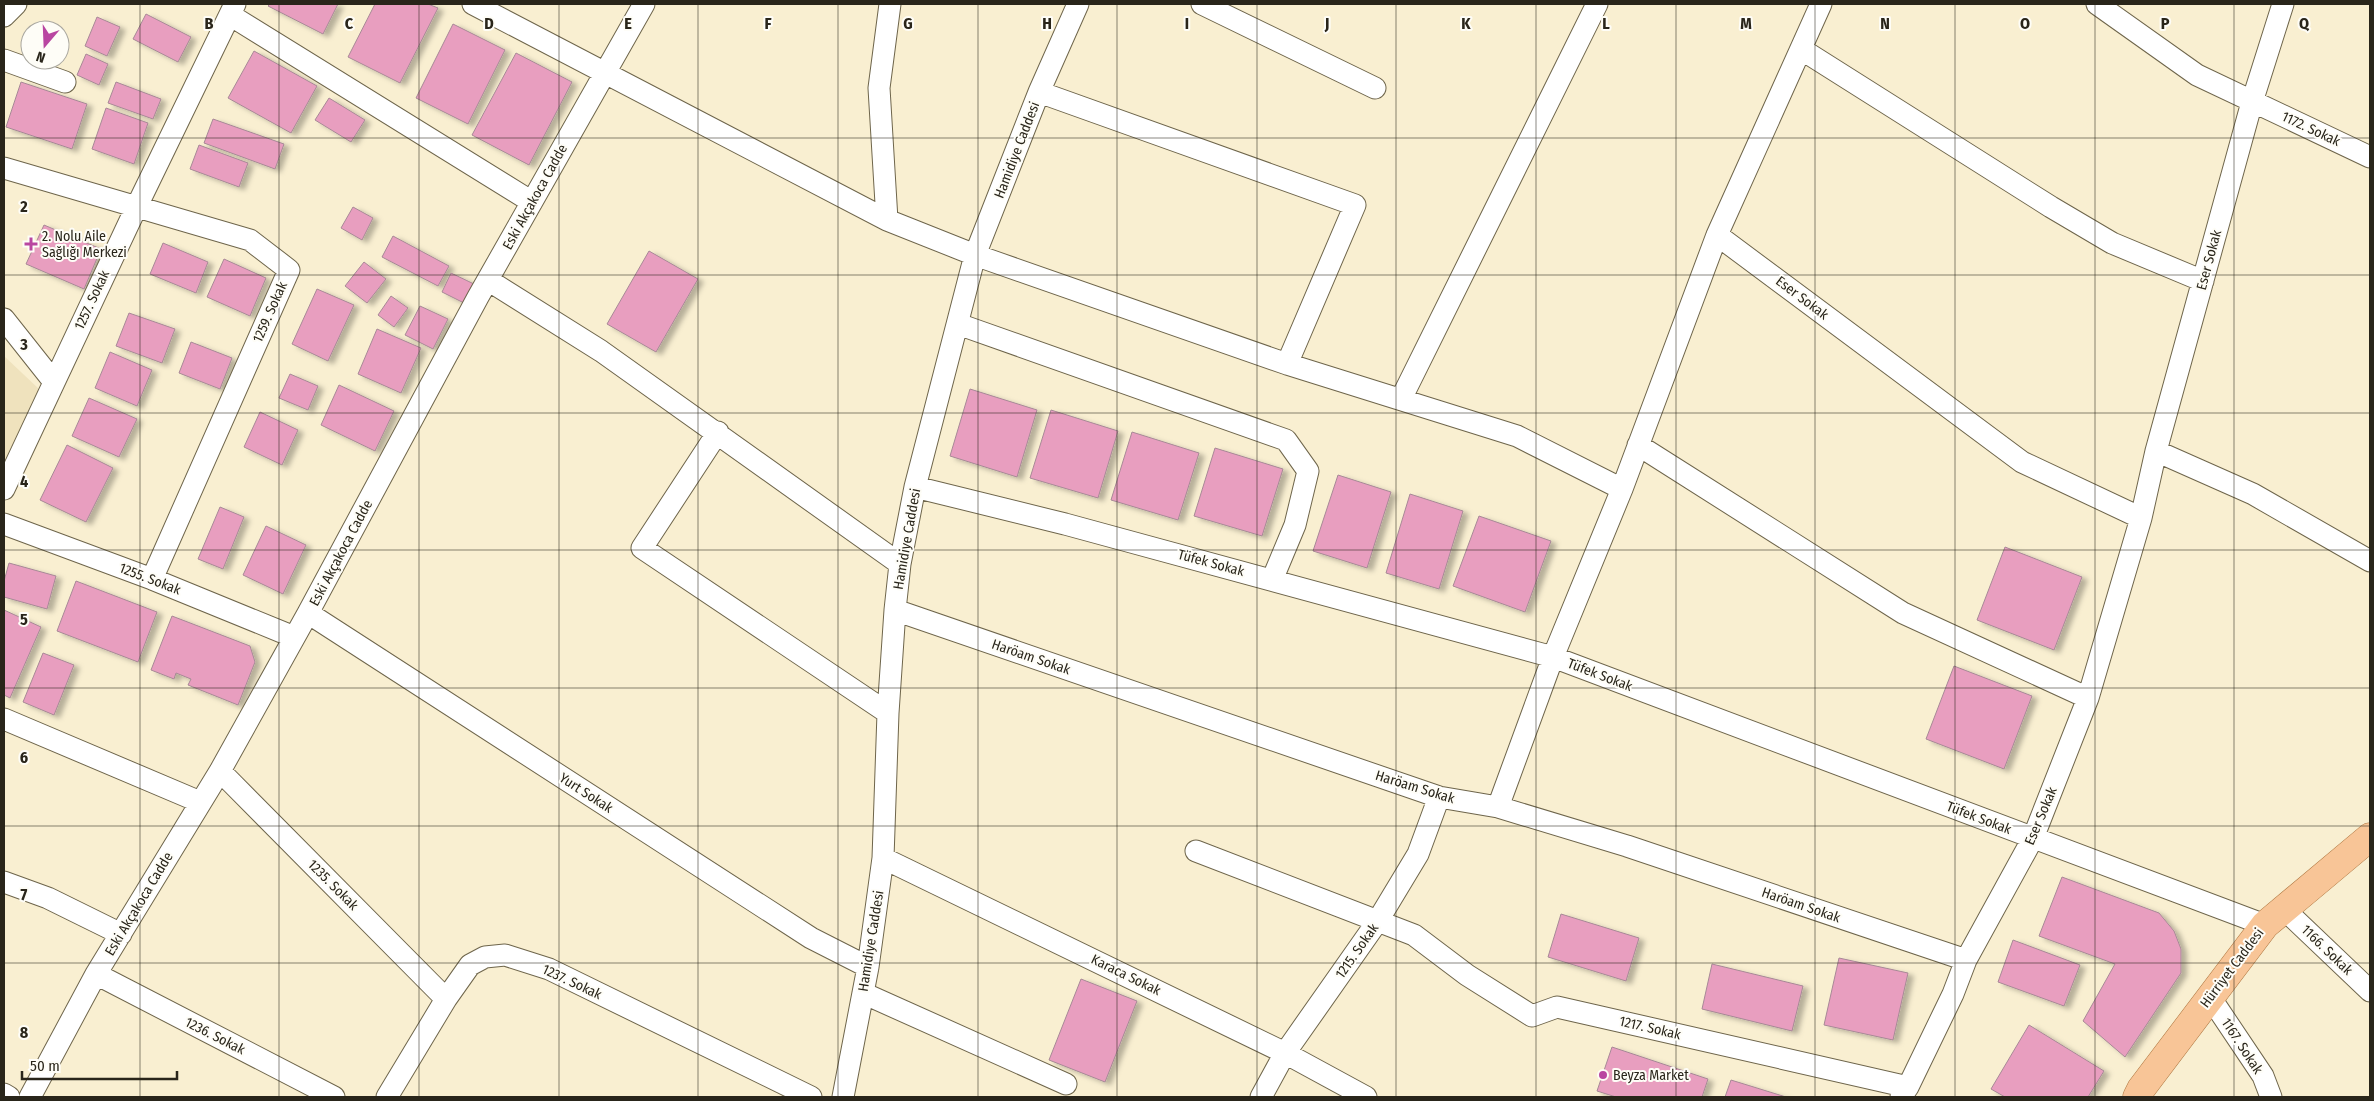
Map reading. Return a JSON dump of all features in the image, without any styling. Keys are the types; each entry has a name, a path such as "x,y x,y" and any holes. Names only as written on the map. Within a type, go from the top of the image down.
{"main road":[{"name":"Hürriyet Caddesi","path":"2137,1097 2210,997 2274,917 2370,838"}],"street":[{"path":"4,16 16,4"},
{"path":"473,4 887,220 975,255 1287,364 1516,436 1622,489"},
{"name":"Eski Akçakoca Cadde","path":"30,1097 96,974 220,772 488,280 644,4"},
{"path":"887,220 879,88 890,4"},
{"name":"Hamidiye Caddesi","path":"843,1097 868,967 883,858 888,714 895,610 900,564 915,487 975,255 1039,92 1078,4"},
{"path":"1202,4 1375,88"},
{"path":"1401,399 1597,4"},
{"path":"1498,807 1552,657 1622,489 1717,235 1821,4"},
{"name":"1172. Sokak","path":"2098,4 2197,75 2370,157"},
{"name":"Eser Sokak","path":"1905,1092 1966,960 2033,838 2088,698 2141,518 2156,451 2252,102 2283,4"},
{"path":"232,10 532,202"},
{"name":"1257. Sokak","path":"4,489 136,208 232,10"},
{"path":"1801,49 2112,243 2203,282"},
{"path":"4,60 65,82"},
{"path":"1039,92 1355,205 1287,364"},
{"name":"1259. Sokak","path":"6,172 250,240 289,270 152,579"},
{"name":"Eser Sokak","path":"1717,235 2022,462 2141,518"},
{"path":"488,280 601,351 718,432 900,564"},
{"path":"4,319 54,382"},
{"path":"958,324 1286,440 1308,471 1295,525 1272,580"},
{"path":"718,432 642,548 888,714"},
{"path":"1638,445 1903,613 2088,698"},
{"path":"2156,451 2252,494 2370,561"},
{"name":"Tüfek Sokak","path":"915,487 1066,524 1552,657 2033,838 2274,917"},
{"name":"1255. Sokak","path":"4,524 152,579 294,637"},
{"name":"Haröam Sokak","path":"895,610 1439,797 1498,807 1636,849 1966,960"},
{"name":"Yurt Sokak","path":"308,613 810,938 868,967"},
{"path":"4,719 200,802"},
{"name":"1235. Sokak","path":"220,772 446,999"},
{"name":"1215. Sokak","path":"1261,1097 1285,1053 1377,922 1418,854 1439,797"},
{"path":"1196,851 1377,922"},
{"name":"Karaca Sokak","path":"883,858 1285,1053 1366,1097"},
{"path":"4,882 48,898 121,934"},
{"name":"1166. Sokak","path":"2274,917 2370,991"},
{"name":"1217. Sokak","path":"1377,922 1414,935 1467,975 1532,1016 1557,1007 1905,1092"},
{"name":"1237. Sokak","path":"387,1097 446,999 470,965 485,957 505,956 549,969 812,1097"},
{"name":"1236. Sokak","path":"96,974 334,1097"},
{"path":"863,993 1066,1084"},
{"name":"1167. Sokak","path":"2210,997 2263,1076 2271,1097"},
{"path":"4,1094 9,1097"}],"shaded area":[{"path":"4,356 40,390 4,470"}],"building":[{"path":"270,4 338,4 323,34 268,6"},
{"path":"375,4 428,4 438,8 400,83 348,57"},
{"path":"146,14 191,37 178,62 133,39"},
{"path":"97,17 120,27 107,56 85,46"},
{"path":"453,24 505,50 468,124 416,98"},
{"path":"254,51 317,86 291,133 228,98"},
{"path":"516,53 572,82 529,165 472,135"},
{"path":"86,54 108,64 99,85 77,75"},
{"path":"21,82 87,104 72,149 6,127"},
{"path":"116,82 161,99 153,119 108,103"},
{"path":"329,98 365,120 351,142 315,120"},
{"path":"106,108 148,123 134,164 92,149"},
{"path":"213,119 284,144 275,169 204,143"},
{"path":"199,145 248,163 239,187 190,169"},
{"path":"353,207 373,218 362,240 341,228"},
{"path":"44,225 101,249 84,289 26,264"},
{"path":"393,236 449,266 438,286 382,257"},
{"path":"163,243 208,262 196,293 150,274"},
{"path":"649,251 698,279 656,352 607,324"},
{"path":"224,259 266,278 250,316 207,297"},
{"path":"364,262 386,279 367,303 345,286"},
{"path":"451,273 474,284 464,303 442,292"},
{"path":"317,289 354,305 328,361 292,344"},
{"path":"391,296 408,308 394,327 378,315"},
{"path":"420,306 448,319 433,349 405,335"},
{"path":"129,313 175,329 162,363 116,346"},
{"path":"377,329 421,348 401,393 358,374"},
{"path":"191,342 232,358 220,389 179,373"},
{"path":"110,352 152,370 137,406 95,388"},
{"path":"290,374 318,386 308,410 279,398"},
{"path":"339,385 394,411 375,451 321,425"},
{"path":"970,389 1037,410 1017,477 950,456"},
{"path":"89,398 137,419 119,457 72,436"},
{"path":"1051,410 1118,431 1098,498 1030,478"},
{"path":"260,412 298,430 282,465 244,447"},
{"path":"1132,432 1199,453 1178,520 1111,500"},
{"path":"67,445 113,468 86,522 40,500"},
{"path":"1215,448 1283,469 1262,536 1194,516"},
{"path":"1338,475 1391,492 1367,568 1313,551"},
{"path":"1410,494 1463,511 1439,589 1386,573"},
{"path":"220,507 244,517 223,569 198,559"},
{"path":"1479,516 1551,541 1525,612 1453,586"},
{"path":"266,526 306,545 283,594 243,575"},
{"path":"2005,547 2082,577 2054,650 1977,620"},
{"path":"9,563 56,576 47,609 4,597 4,581"},
{"path":"76,581 157,612 138,662 57,631"},
{"path":"4,610 41,627 10,698 4,695"},
{"path":"172,616 250,646 255,662 238,705 188,685 191,679 176,673 174,679 151,670"},
{"path":"43,653 74,665 54,715 23,702"},
{"path":"1954,666 2032,696 2004,769 1926,739"},
{"path":"2062,877 2159,913 2174,931 2181,949 2181,973 2125,1057 2083,1021 2115,964 2039,936"},
{"path":"1561,914 1639,938 1626,981 1548,957"},
{"path":"2013,940 2080,965 2064,1006 1998,982"},
{"path":"1839,958 1908,973 1893,1040 1824,1025"},
{"path":"1712,964 1803,986 1792,1031 1702,1009"},
{"path":"1081,979 1137,1001 1105,1082 1049,1060"},
{"path":"2029,1025 2104,1071 2088,1097 2005,1097 1991,1089"},
{"path":"1612,1047 1708,1079 1702,1097 1616,1097 1597,1091"},
{"path":"1731,1080 1786,1097 1725,1097"}],"place":[{"name":"2. Nolu Aile Sağlığı Merkezi","path":"31,244"},
{"name":"Beyza Market","path":"1603,1075"}]}
